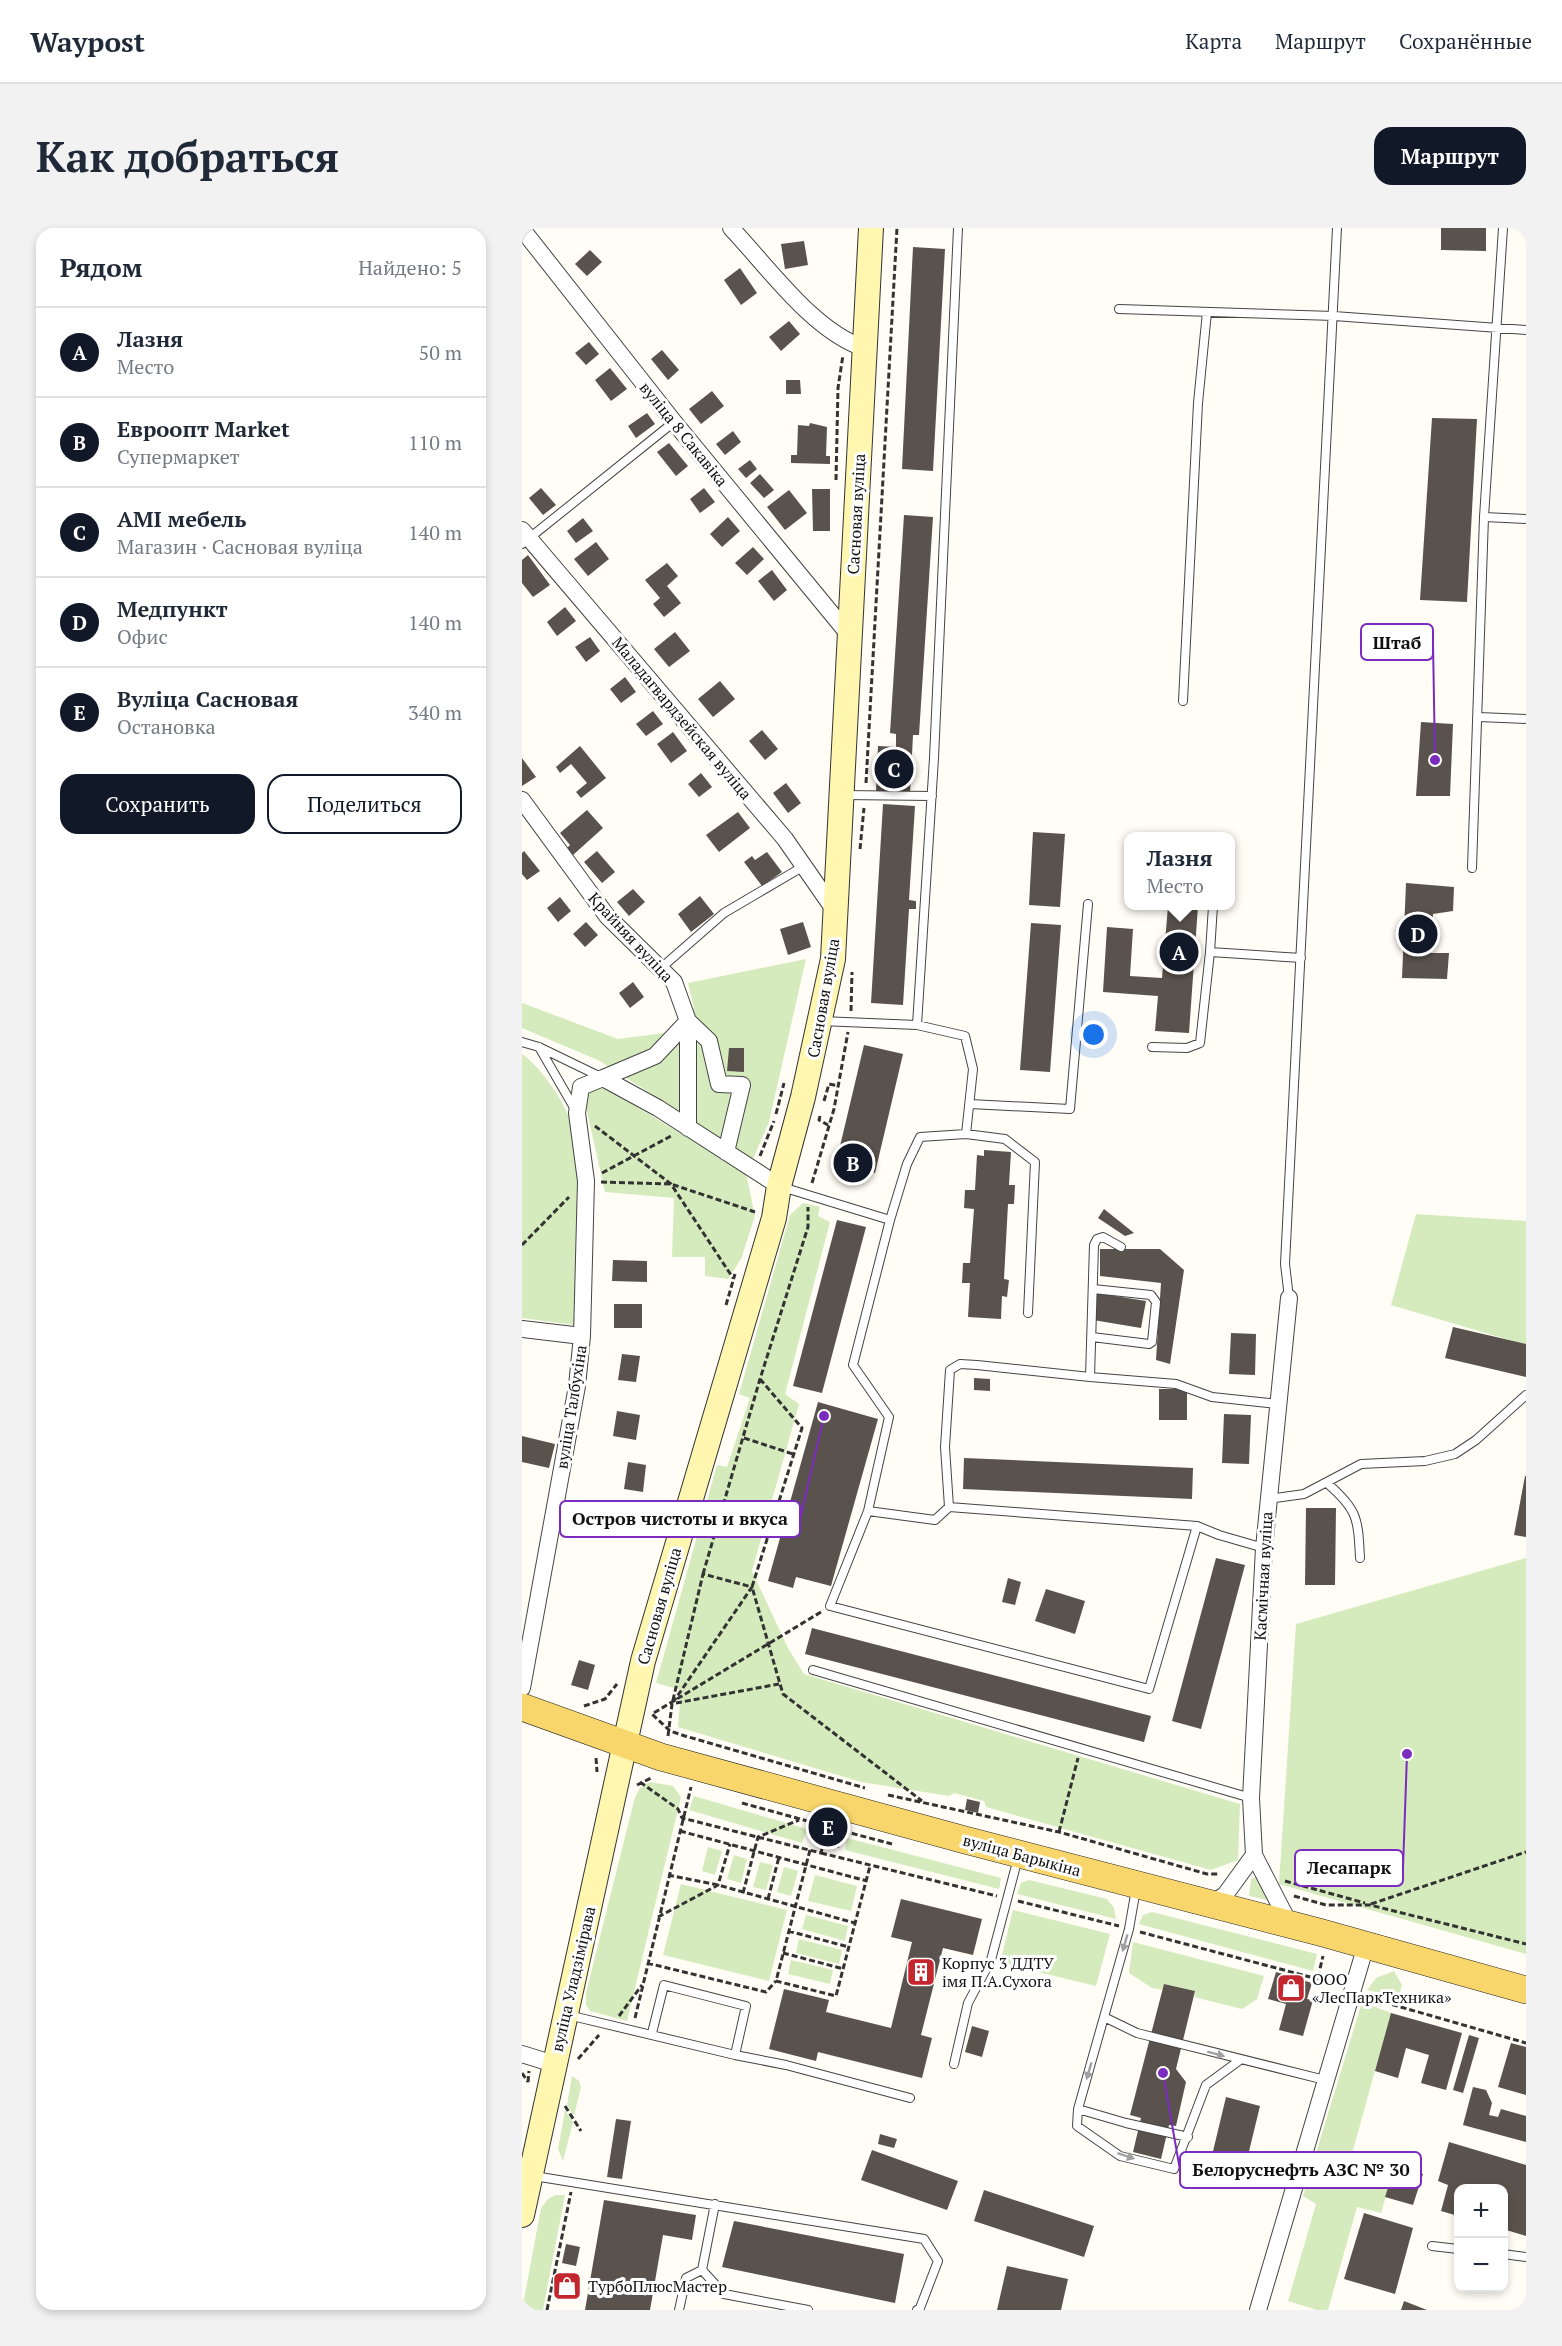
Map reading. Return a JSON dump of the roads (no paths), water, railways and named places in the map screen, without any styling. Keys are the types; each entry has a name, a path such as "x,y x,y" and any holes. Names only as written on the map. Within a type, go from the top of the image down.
{"main road":[{"name":"Сасновая вуліца","path":"626,1744 643,1661 774,1218 779,1186 821,1021 833,958 836,911 854,795 850,636 871,228"},
{"name":"вуліца Барыкіна","path":"522,1707 661,1757 1526,1990"},
{"name":"вуліца Уладзімірава","path":"522,2215 530,2175 565,2063 565,2014 626,1744"}],"street":[{"path":"731,228 806,311 844,342 864,348"},
{"name":"вуліца 8 Сакавіка","path":"522,229 674,422 850,636"},
{"name":"Маладагвардзейская вуліца","path":"524,537 805,866 836,911"},
{"name":"Крайняя вуліца","path":"522,800 607,916 674,982 688,1021 688,1128"},
{"path":"603,1078 655,1056 688,1021"},
{"name":"Крайняя вуліца","path":"688,1021 710,1041 719,1084 742,1085 726,1152"},
{"path":"603,1078 688,1128 779,1186"},
{"name":"вуліца Талбухіна","path":"522,1688 577,1386 582,1336 586,1181 577,1113 581,1087 603,1078"},
{"name":"Касмічная вуліца","path":"1289,1298 1264,1548 1251,1798 1254,1854 1290,1925"},
{"path":"522,1329 582,1336"},
{"path":"1210,1904 1225,1895 1254,1854"},
{"path":"1258,2310 1365,1945"},
{"path":"522,2054 565,2063"}],"lane":[{"path":"918,1025 932,796 958,228"},
{"path":"1289,1298 1285,1264 1337,228"},
{"path":"1472,868 1479,717 1484,516 1503,228"},
{"path":"1119,309 1334,316 1526,330"},
{"path":"1183,701 1198,404 1206,312"},
{"path":"524,537 674,422"},
{"path":"1484,516 1526,519"},
{"path":"1479,717 1526,719"},
{"path":"854,795 932,796"},
{"path":"661,968 724,913 805,866"},
{"path":"970,1104 1070,1109 1088,904"},
{"path":"1152,1047 1188,1048 1200,1043 1213,910"},
{"path":"1210,952 1301,958"},
{"path":"821,1021 850,1020 918,1025 965,1036 974,1069 966,1134"},
{"path":"522,1042 539,1047 603,1078"},
{"path":"539,1047 577,1113"},
{"path":"1028,1313 1035,1162 1005,1139 966,1134 920,1137 908,1164 890,1220 853,1365 890,1417 868,1511 830,1606 1149,1689 1197,1526"},
{"path":"779,1186 890,1220"},
{"path":"1090,1377 1094,1245 1097,1239 1103,1237 1111,1239 1121,1247"},
{"path":"1092,1337 1149,1344 1152,1342 1156,1302 1151,1295 1093,1289"},
{"path":"949,1508 945,1447 950,1370 960,1365 1176,1384 1188,1387 1201,1395 1278,1404"},
{"path":"1268,1500 1304,1494 1328,1484 1361,1464 1425,1461 1455,1454 1476,1440 1526,1395"},
{"path":"1328,1484 1348,1502 1353,1510 1359,1529 1360,1558"},
{"path":"868,1511 934,1520 949,1508 1197,1526 1264,1548"},
{"path":"813,1670 1081,1746 1251,1798"},
{"path":"954,2064 968,2003 991,1960 1019,1854"},
{"path":"1136,1885 1129,1929 1078,2109 1077,2126 1120,2156 1174,2169 1206,2085 1240,2060"},
{"path":"652,2033 664,1985 746,2006 735,2055"},
{"path":"565,2014 786,2065 909,2098"},
{"path":"1104,2017 1137,2033 1325,2080"},
{"path":"1078,2109 1188,2137"},
{"path":"530,2175 924,2239 938,2261 920,2308 917,2310"},
{"path":"702,2270 715,2204"},
{"path":"1432,2246 1454,2249"},
{"path":"1508,2255 1526,2257"},
{"path":"679,2310 686,2278 702,2270"},
{"path":"702,2270 724,2294 808,2310"}],"place":[{"name":"Штаб","path":"1435,760"},
{"name":"AMI мебель","path":"894,769"},
{"name":"Медпункт","path":"1418,934"},
{"name":"Лазня","path":"1179,952"},
{"name":"Евроопт Market","path":"853,1163"},
{"name":"Остров чистоты и вкуса","path":"824,1416"},
{"name":"Лесапарк","path":"1407,1754"},
{"name":"Вуліца Сасновая","path":"828,1827"},
{"name":"Корпус 3 ДДТУ імя П.А.Сухога","path":"921,1972"},
{"name":"ООО «ЛесПаркТехника»","path":"1291,1988"},
{"name":"Белоруснефть АЗС № 30","path":"1163,2073"},
{"name":"ТурбоПлюсМастер","path":"567,2286"}]}
